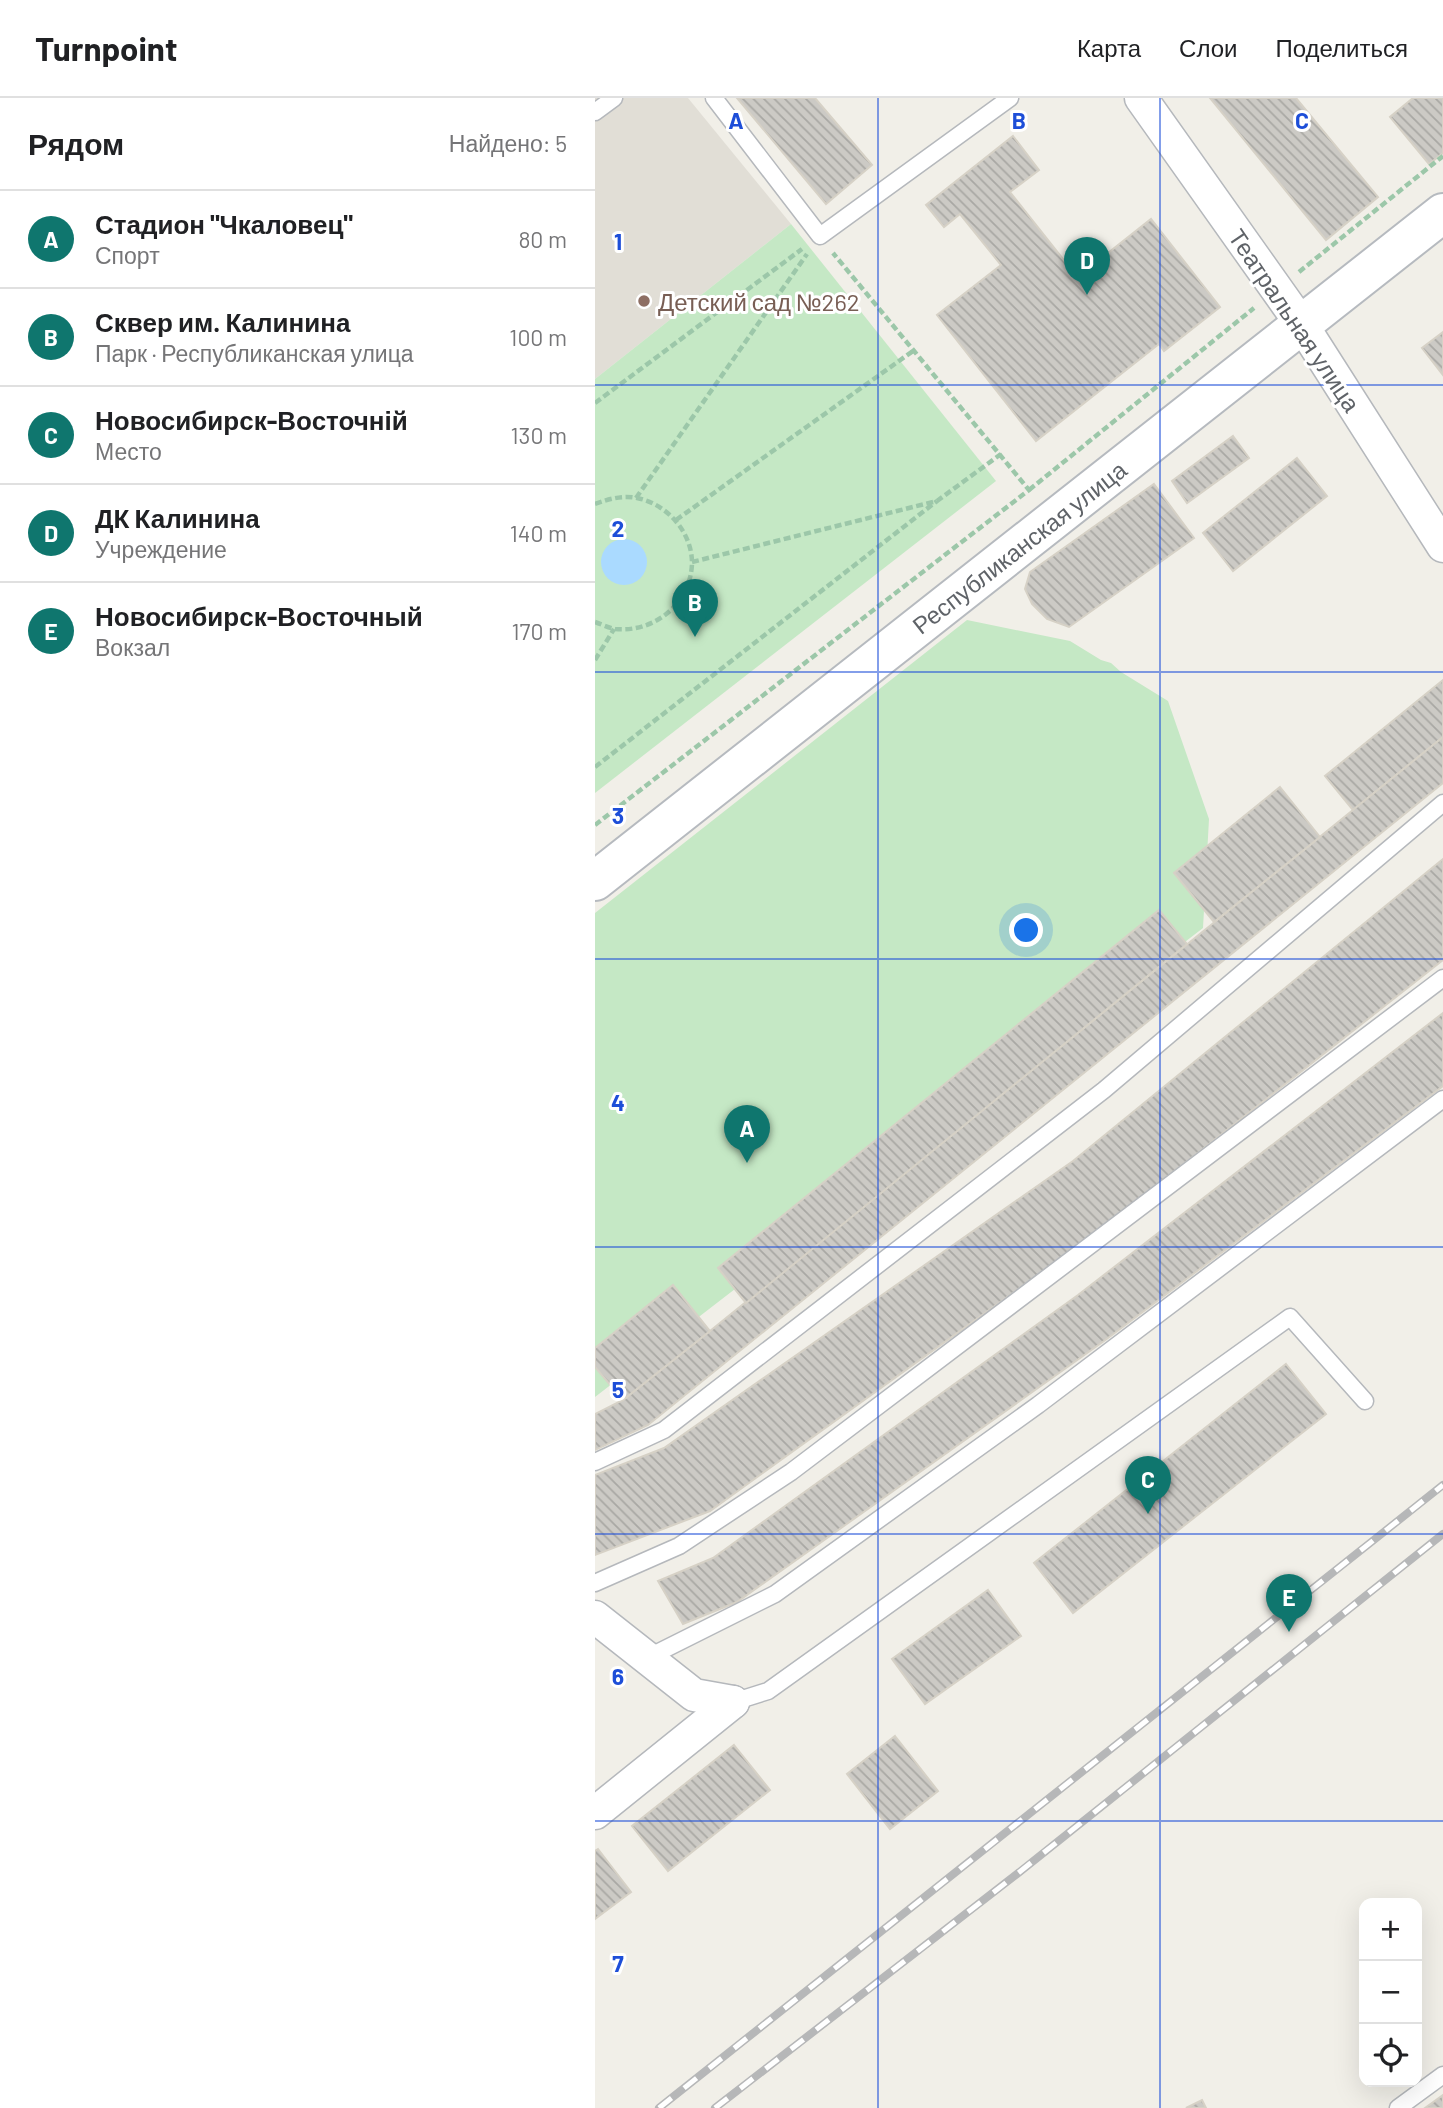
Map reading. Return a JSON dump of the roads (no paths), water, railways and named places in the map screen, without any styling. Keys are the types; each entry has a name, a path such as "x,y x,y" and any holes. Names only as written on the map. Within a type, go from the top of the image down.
{"street":[{"name":"Театральная улица","path":"1140,98 1302,325 1443,546"},
{"name":"Республиканская улица","path":"595,881 1443,213"},
{"path":"595,1617 694,1695 733,1702"},
{"path":"595,1812 733,1702"}],"lane":[{"path":"595,112 614,98"},
{"path":"714,98 820,236 1010,98"},
{"path":"595,1462 663,1430 1104,1090 1443,803"},
{"path":"595,1583 679,1546 791,1472 1443,978"},
{"path":"647,1658 775,1594 1038,1405 1443,1099"},
{"path":"733,1702 768,1691 1290,1317 1366,1401"},
{"path":"1398,2108 1443,2075"}],"water":[{"path":"624,539 640,546 647,562 640,578 624,585 608,578 601,562 608,546"}],"railway":[{"path":"659,2108 1443,1485"},
{"path":"715,2108 1017,1874 1443,1534"}],"place":[{"name":"ДК Калинина","path":"1087,295"},
{"name":"Детский сад №262","path":"644,301"},
{"name":"Сквер им. Калинина","path":"695,637"},
{"name":"Стадион \"Чкаловец\"","path":"747,1163"},
{"name":"Новосибирск-Восточній","path":"1148,1514"},
{"name":"Новосибирск-Восточный","path":"1289,1632"}]}
